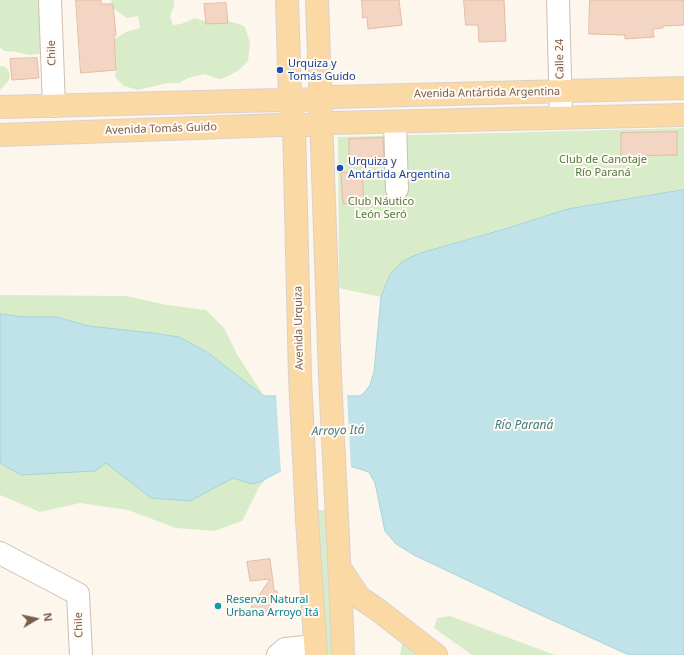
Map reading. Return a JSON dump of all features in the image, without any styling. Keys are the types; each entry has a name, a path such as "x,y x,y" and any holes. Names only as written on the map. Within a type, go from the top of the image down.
{"main road":[{"name":"Avenida Urquiza","path":"287,0 290,99 294,124 300,377 315,651"},
{"path":"317,0 330,376 343,655"},
{"name":"Avenida Antártida Argentina","path":"290,99 684,88"},
{"path":"0,107 290,99"},
{"path":"321,125 332,123 684,114"},
{"name":"Avenida Tomás Guido","path":"0,135 294,124 321,125"},
{"path":"340,566 359,597 436,655"}],"street":[{"name":"Chile","path":"50,0 54,106"},
{"name":"Calle 24","path":"558,0 561,117"},
{"path":"395,122 397,189"},
{"name":"Chile","path":"0,553 78,594 81,655"},
{"path":"278,655 285,649 315,651"}],"green space":[{"path":"0,0 56,0 63,42 61,51 29,55 4,51 0,47"},
{"path":"111,0 174,0 174,6 170,16 173,25 181,24 195,18 204,21 219,19 239,24 245,27 250,43 248,61 240,69 227,77 219,79 204,74 188,78 179,83 167,83 138,90 124,86 115,77 116,58 113,40 126,32 140,28 138,16 127,18 114,9"},
{"path":"0,66 6,67 10,77 8,82 0,90"},
{"path":"684,128 684,190 568,209 424,252 409,258 396,267 386,283 381,297 339,288 338,137"},
{"path":"0,295 126,296 167,305 206,310 224,328 238,356 264,396 207,352 179,337 89,326 56,317 24,317 0,314"},
{"path":"0,462 106,463 132,474 151,498 190,501 233,478 251,484 267,478 259,487 242,521 214,531 176,528 128,510 80,503 40,512 0,495"},
{"path":"317,510 326,510 333,655 322,655 319,521"},
{"path":"450,616 555,655 472,655 434,628 437,618"},
{"path":"412,643 427,655 400,655 402,644"}],"water":[{"name":"Río Paraná","path":"684,190 684,655 629,655 414,555 396,544 385,531 375,483 369,472 347,465 281,471 259,482 251,484 233,478 190,501 151,498 106,463 95,471 21,475 0,463 0,314 24,317 56,317 89,326 179,337 207,352 264,396 360,396 370,385 374,372 381,297 390,274 402,262 424,252 568,209"}],"pier":[{"path":"276,394 347,394 351,468 346,467 281,473"}],"building":[{"path":"76,0 101,0 101,4 113,4 116,35 114,35 116,70 81,73"},
{"path":"362,0 399,0 402,25 368,29 367,17 363,18"},
{"path":"464,0 504,0 506,41 479,42 478,25 466,25"},
{"path":"590,0 684,0 684,25 663,26 663,28 653,29 654,37 625,39 625,35 589,34"},
{"path":"226,3 228,23 206,24 204,4"},
{"path":"37,58 39,78 12,80 10,59"},
{"path":"677,132 677,155 621,156 621,133"},
{"path":"383,138 384,157 349,158 349,139"},
{"path":"362,172 364,203 343,204 341,173"},
{"path":"270,559 274,590 278,592 264,615 251,607 270,579 250,581 247,562"}],"place":[{"name":"Urquiza y Tomás Guido","path":"280,70"},
{"name":"Urquiza y Antártida Argentina","path":"340,168"},
{"name":"Reserva Natural Urbana Arroyo Itá","path":"218,606"}],"park label":[{"name":"Club de Canotaje Río Paraná","path":"603,166"},
{"name":"Club Náutico León Seró","path":"381,208"}],"water label":[{"name":"Arroyo Itá","path":"338,431"}]}
